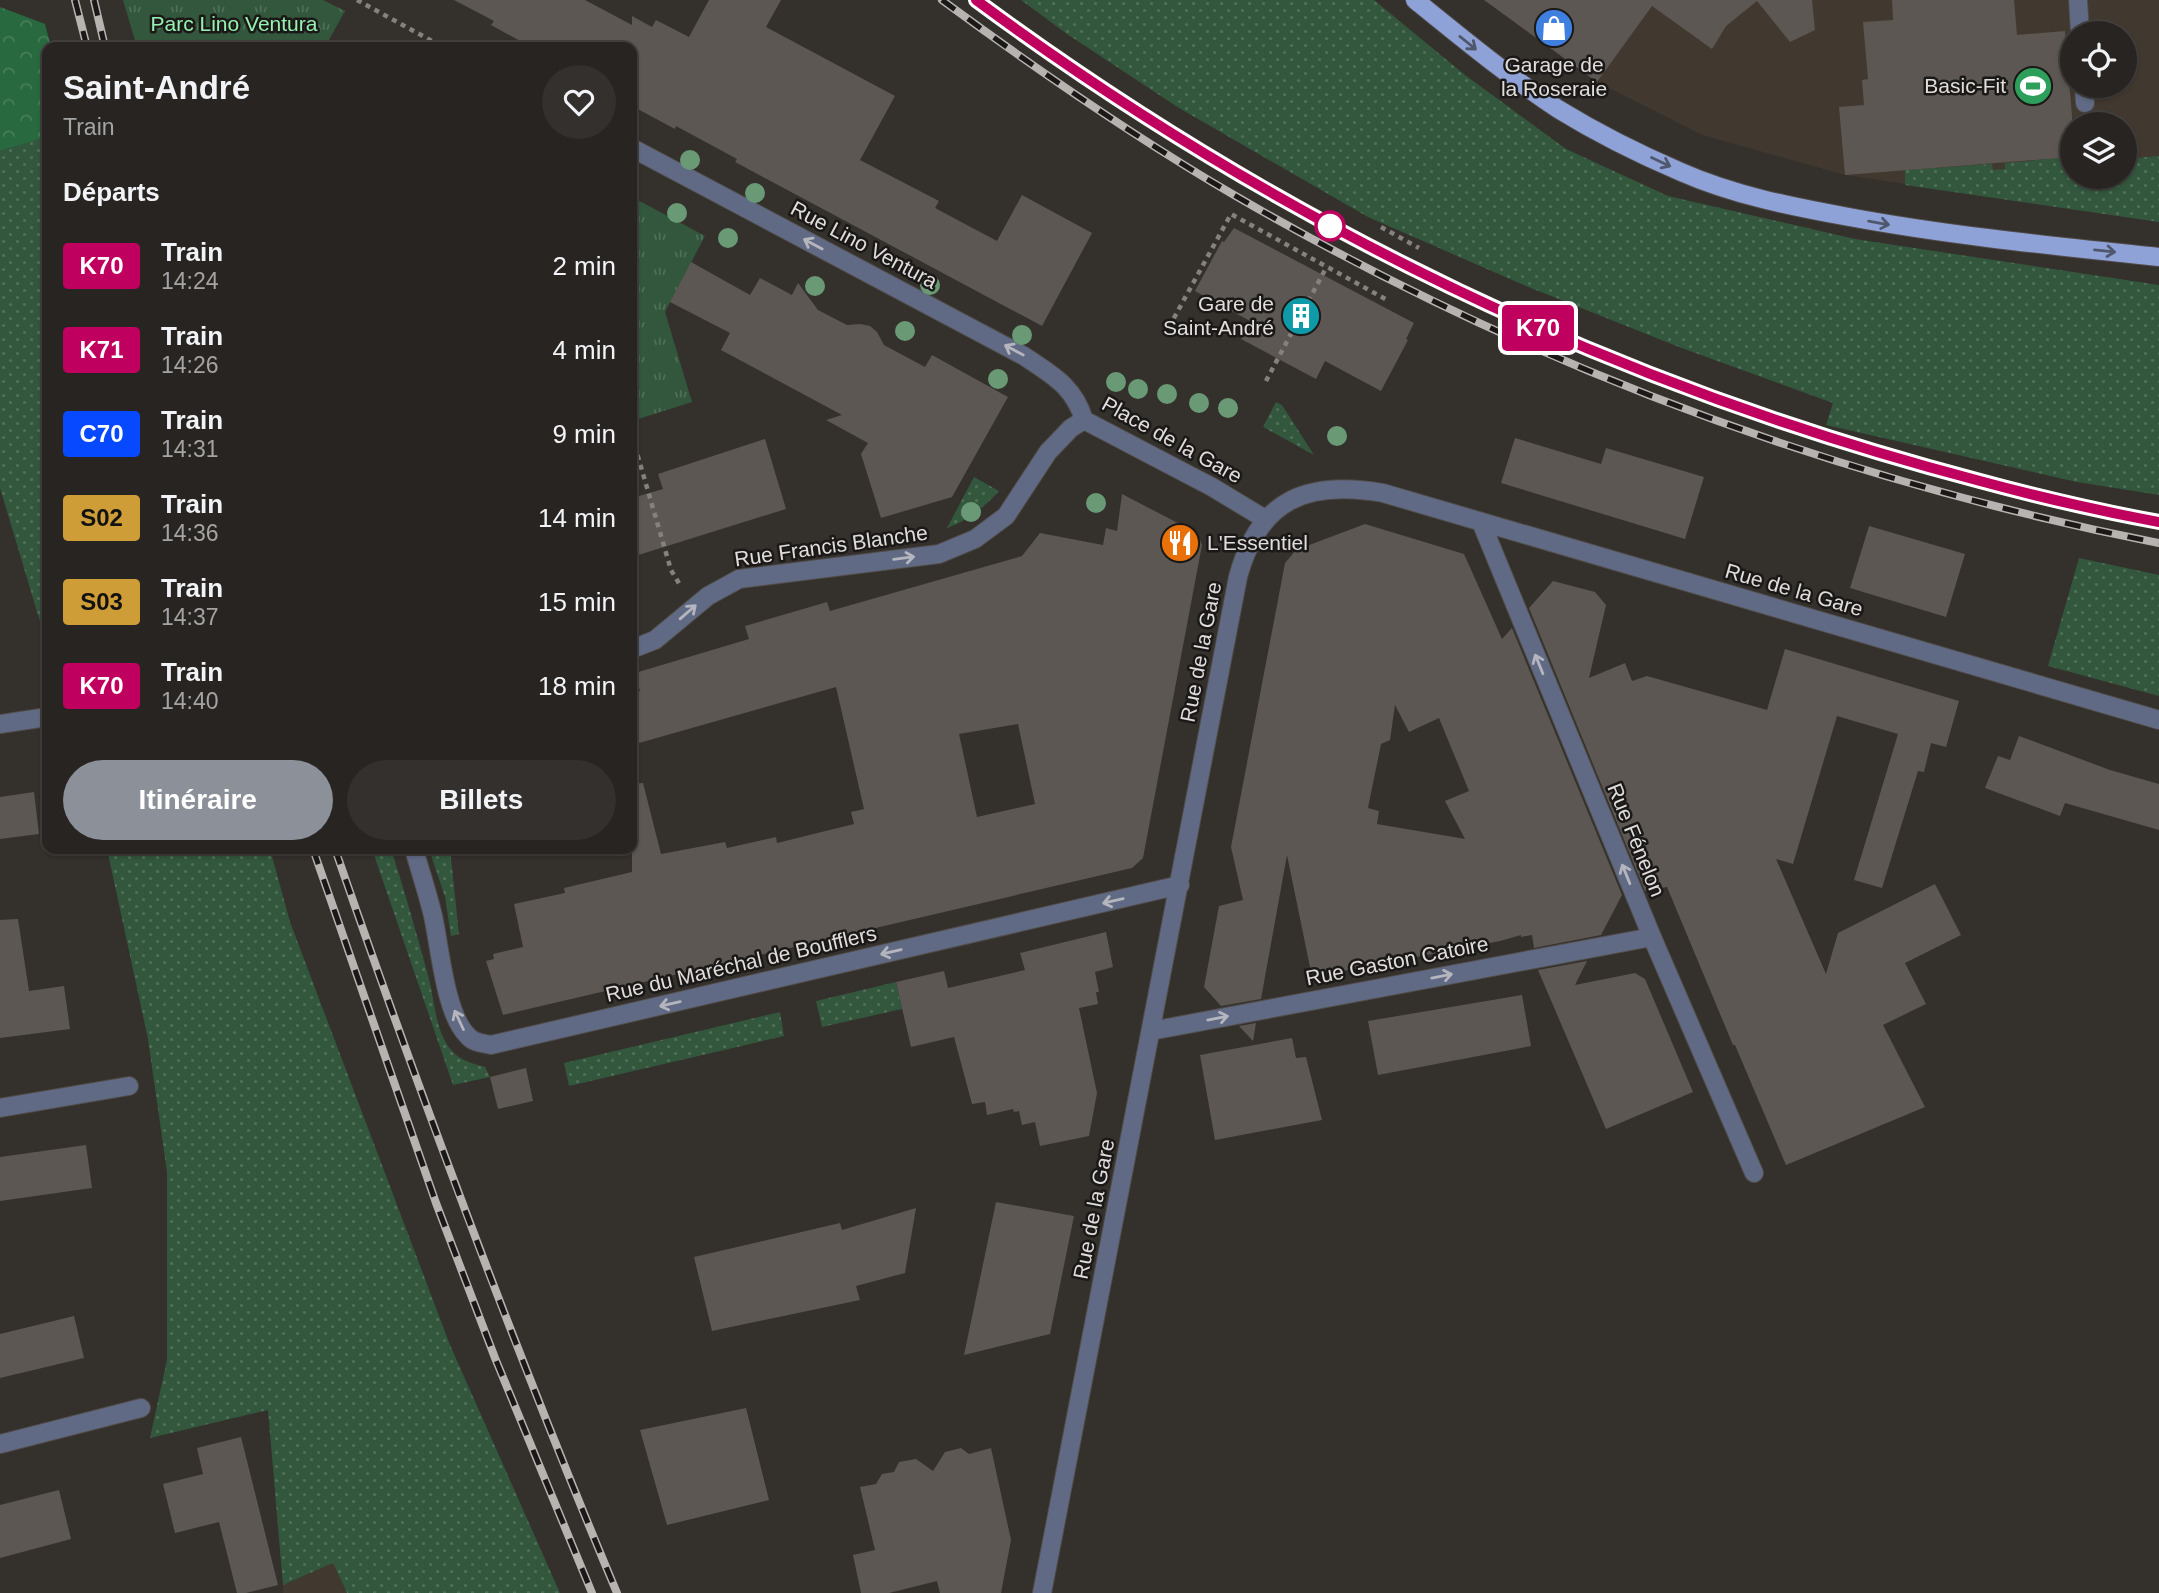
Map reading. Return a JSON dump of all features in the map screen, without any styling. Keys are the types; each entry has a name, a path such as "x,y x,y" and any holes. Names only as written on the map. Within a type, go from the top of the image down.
{"main road":[{"path":"1415,0 1492,62 1559,109 1683,173 1748,195 1929,232 2159,257"}],"street":[{"path":"2078,0 2079,21"},
{"name":"Rue Lino Ventura","path":"637,151 1024,356 1070,390"},
{"name":"Place de la Gare","path":"1070,390 1079,401 1084,420 1212,486 1265,519"},
{"name":"Rue Francis Blanche","path":"637,647 655,640 708,596 739,579 939,554 975,539 1006,516 1048,452 1071,428 1084,420"},
{"name":"Rue de la Gare","path":"1042,1593 1238,577 1252,538 1265,519 1279,507 1299,497 1331,488 1359,489 1383,494 2159,720"},
{"name":"Rue Fénelon","path":"1480,522 1652,937 1754,1172"},
{"path":"0,724 42,718"},
{"name":"Rue du Maréchal de Boufflers","path":"415,854 456,1017 466,1035 476,1043 491,1045 1180,885"},
{"name":"Rue Gaston Catoire","path":"1151,1031 1652,937"},
{"path":"0,1108 129,1086"},
{"path":"0,1444 141,1408"}],"path":[{"path":"357,0 434,42"},
{"path":"1169,327 1231,214 1389,301"},
{"path":"1381,227 1419,248"},
{"path":"1266,381 1327,266"},
{"path":"637,453 671,570 693,608"}],"shaded area":[{"path":"1522,0 2159,0 2159,222 1845,175 1702,135 1597,82 1515,23 1523,12"},
{"path":"333,1563 347,1593 283,1593 283,1585"}],"green space":[{"name":"Parc Lino Ventura","path":"123,0 323,0 345,11 328,42 136,42"},
{"path":"1021,0 1374,0 1465,75 1566,149 1668,196 1855,239 2159,285 2159,495 2077,482 1826,425 1833,403 1679,347 1526,286 1368,217 1179,108 1067,34"},
{"path":"0,7 45,24 50,42 42,42 42,138 0,151"},
{"path":"42,138 42,628 0,488 0,151"},
{"path":"2159,156 2159,222 1905,185 1905,170 1992,164 1993,170 2005,169 2005,163 2060,158 2060,189 2137,189 2137,158"},
{"path":"637,200 705,236 665,312 692,402 637,419"},
{"path":"1276,402 1282,405 1314,455 1263,427"},
{"path":"974,477 999,491 975,513 947,528"},
{"path":"2079,558 2159,575 2159,696 2048,666"},
{"path":"108,854 271,854 290,922 450,1345 560,1593 347,1593 333,1563 283,1585 268,1410 150,1438 167,1360 167,1172 148,1039"},
{"path":"374,854 393,854 429,979 439,1026 446,1043 459,1057 485,1067 490,1077 453,1085"},
{"path":"431,854 451,854 459,934 451,936 445,897"},
{"path":"896,982 902,1009 822,1027 816,1001"},
{"path":"780,1012 784,1036 569,1086 564,1063"}],"building":[{"path":"454,0 585,0 632,25 632,16 652,27 656,20 689,37 709,0 781,0 766,27 895,96 860,160 939,201 935,208 997,241 1022,195 1092,233 1042,326 735,162 737,159 676,126 675,129 637,109 637,42 522,42 491,25 494,21"},
{"path":"1484,0 1812,0 1815,30 1790,42 1757,1 1726,26 1712,49 1652,6 1597,82"},
{"path":"1892,0 2014,0 2017,35 2060,31 2060,98 2071,98 2072,112 2060,112 2060,158 1845,175 1839,107 1864,105 1862,80 1868,79 1863,22 1893,20"},
{"name":"Gare de Saint-André","path":"1234,228 1414,323 1381,391 1325,361 1316,379 1241,339 1250,321 1195,291 1222,241 1224,242"},
{"path":"691,262 750,295 760,278 792,295 798,283 818,310 847,325 870,326 884,345 925,367 932,355 1008,397 952,497 881,518 861,454 868,443 826,420 842,415 721,350 730,333 670,302"},
{"path":"1515,438 1601,464 1606,448 1704,477 1685,539 1501,483"},
{"path":"765,439 786,509 637,555 637,497 663,489 658,474"},
{"path":"1122,494 1197,533 1202,545 1143,858 1132,868 503,1015 486,961 494,959 493,954 523,947 514,904 565,893 564,888 632,872 632,854 637,854 637,784 643,783 661,854 725,842 727,848 776,837 777,843 854,824 851,812 864,809 836,687 637,744 637,692 640,691 637,672 749,639 745,626 827,602 830,611 1022,556 1040,533 1103,545 1106,528 1117,531","holes":["1018,724 1035,804 977,817 959,734"]},
{"path":"1365,524 1464,554 1502,639 1512,628 1622,895 1601,935 1534,948 1532,935 1521,935 1312,977 1287,855 1261,999 1221,1006 1204,987 1219,906 1243,900 1231,847 1285,563 1296,550","holes":["1395,705 1409,732 1439,718 1469,791 1445,801 1465,839 1377,824 1379,811 1368,808 1381,744 1390,740"]},
{"path":"1869,526 1965,554 1946,617 1850,588"},
{"path":"1553,581 1595,592 1606,605 1589,678 1625,663 1632,681 1647,676 1767,710 1785,649 1959,701 1946,747 1931,743 1924,772 1918,771 1882,888 1854,880 1898,734 1837,716 1793,864 1776,859 1826,974 1838,933 1935,884 1961,935 1905,963 1926,1004 1883,1025 1925,1107 1786,1165 1667,887 1645,891 1529,608"},
{"path":"2019,736 2110,770 2159,784 2159,830 2065,803 2060,816 1985,788 1998,756 2010,760"},
{"path":"34,792 39,834 0,839 0,797"},
{"path":"18,919 29,991 64,986 70,1029 0,1038 0,920"},
{"path":"1106,932 1113,967 1095,972 1099,992 1096,992 1098,1004 1079,1008 1097,1093 1089,1136 1040,1146 1035,1122 1022,1125 1019,1111 1014,1112 1013,1109 987,1115 985,1102 972,1104 954,1037 911,1047 896,982 944,971 948,988 1025,970 1020,953"},
{"path":"1587,961 1575,985 1635,973 1645,979 1693,1092 1606,1129 1538,970"},
{"path":"1522,995 1531,1046 1378,1075 1368,1021"},
{"path":"1256,1023 1253,1041 1239,1026"},
{"path":"1292,1038 1296,1058 1306,1057 1322,1120 1215,1140 1200,1055"},
{"path":"526,1068 533,1101 498,1109 490,1077"},
{"path":"86,1145 92,1188 0,1201 0,1157"},
{"path":"996,1202 1074,1216 1050,1334 964,1355"},
{"path":"916,1208 905,1273 856,1286 860,1300 712,1331 694,1257 840,1223 842,1230"},
{"path":"74,1316 84,1358 0,1378 0,1334"},
{"path":"746,1408 769,1500 667,1525 640,1430"},
{"path":"241,1437 278,1585 246,1593 237,1593 219,1522 175,1533 163,1484 203,1474 197,1448"},
{"path":"961,1448 969,1454 991,1448 1011,1540 1001,1593 940,1593 937,1581 889,1593 861,1593 853,1555 875,1550 860,1487 876,1484 882,1474 894,1472 899,1462 916,1459 933,1471 945,1452"},
{"path":"59,1490 71,1539 0,1558 0,1505"}],"railway":[{"path":"75,0 86,42"},
{"path":"94,0 104,42"},
{"path":"942,0 1085,101 1234,195 1343,255 1454,311 1567,362 1682,408 1799,449 1917,485 2037,517 2159,543"},
{"path":"976,0 1087,78 1201,151 1318,218 1437,280 1560,337 1685,387 1812,432 1996,486 2159,522"},
{"path":"315,854 436,1203 495,1358 592,1593"},
{"path":"337,854 470,1223 617,1593"}],"train":[{"name":"K70","path":"976,0 1132,108 1294,206 1353,239 1505,314 1683,388 1816,434 1889,457 2024,493 2159,522"}],"place":[{"name":"Garage de la Roseraie","path":"1554,28"},
{"name":"Basic-Fit","path":"2033,86"},
{"name":"Gare de Saint-André","path":"1301,316"},
{"name":"L'Essentiel","path":"1180,543"}]}
